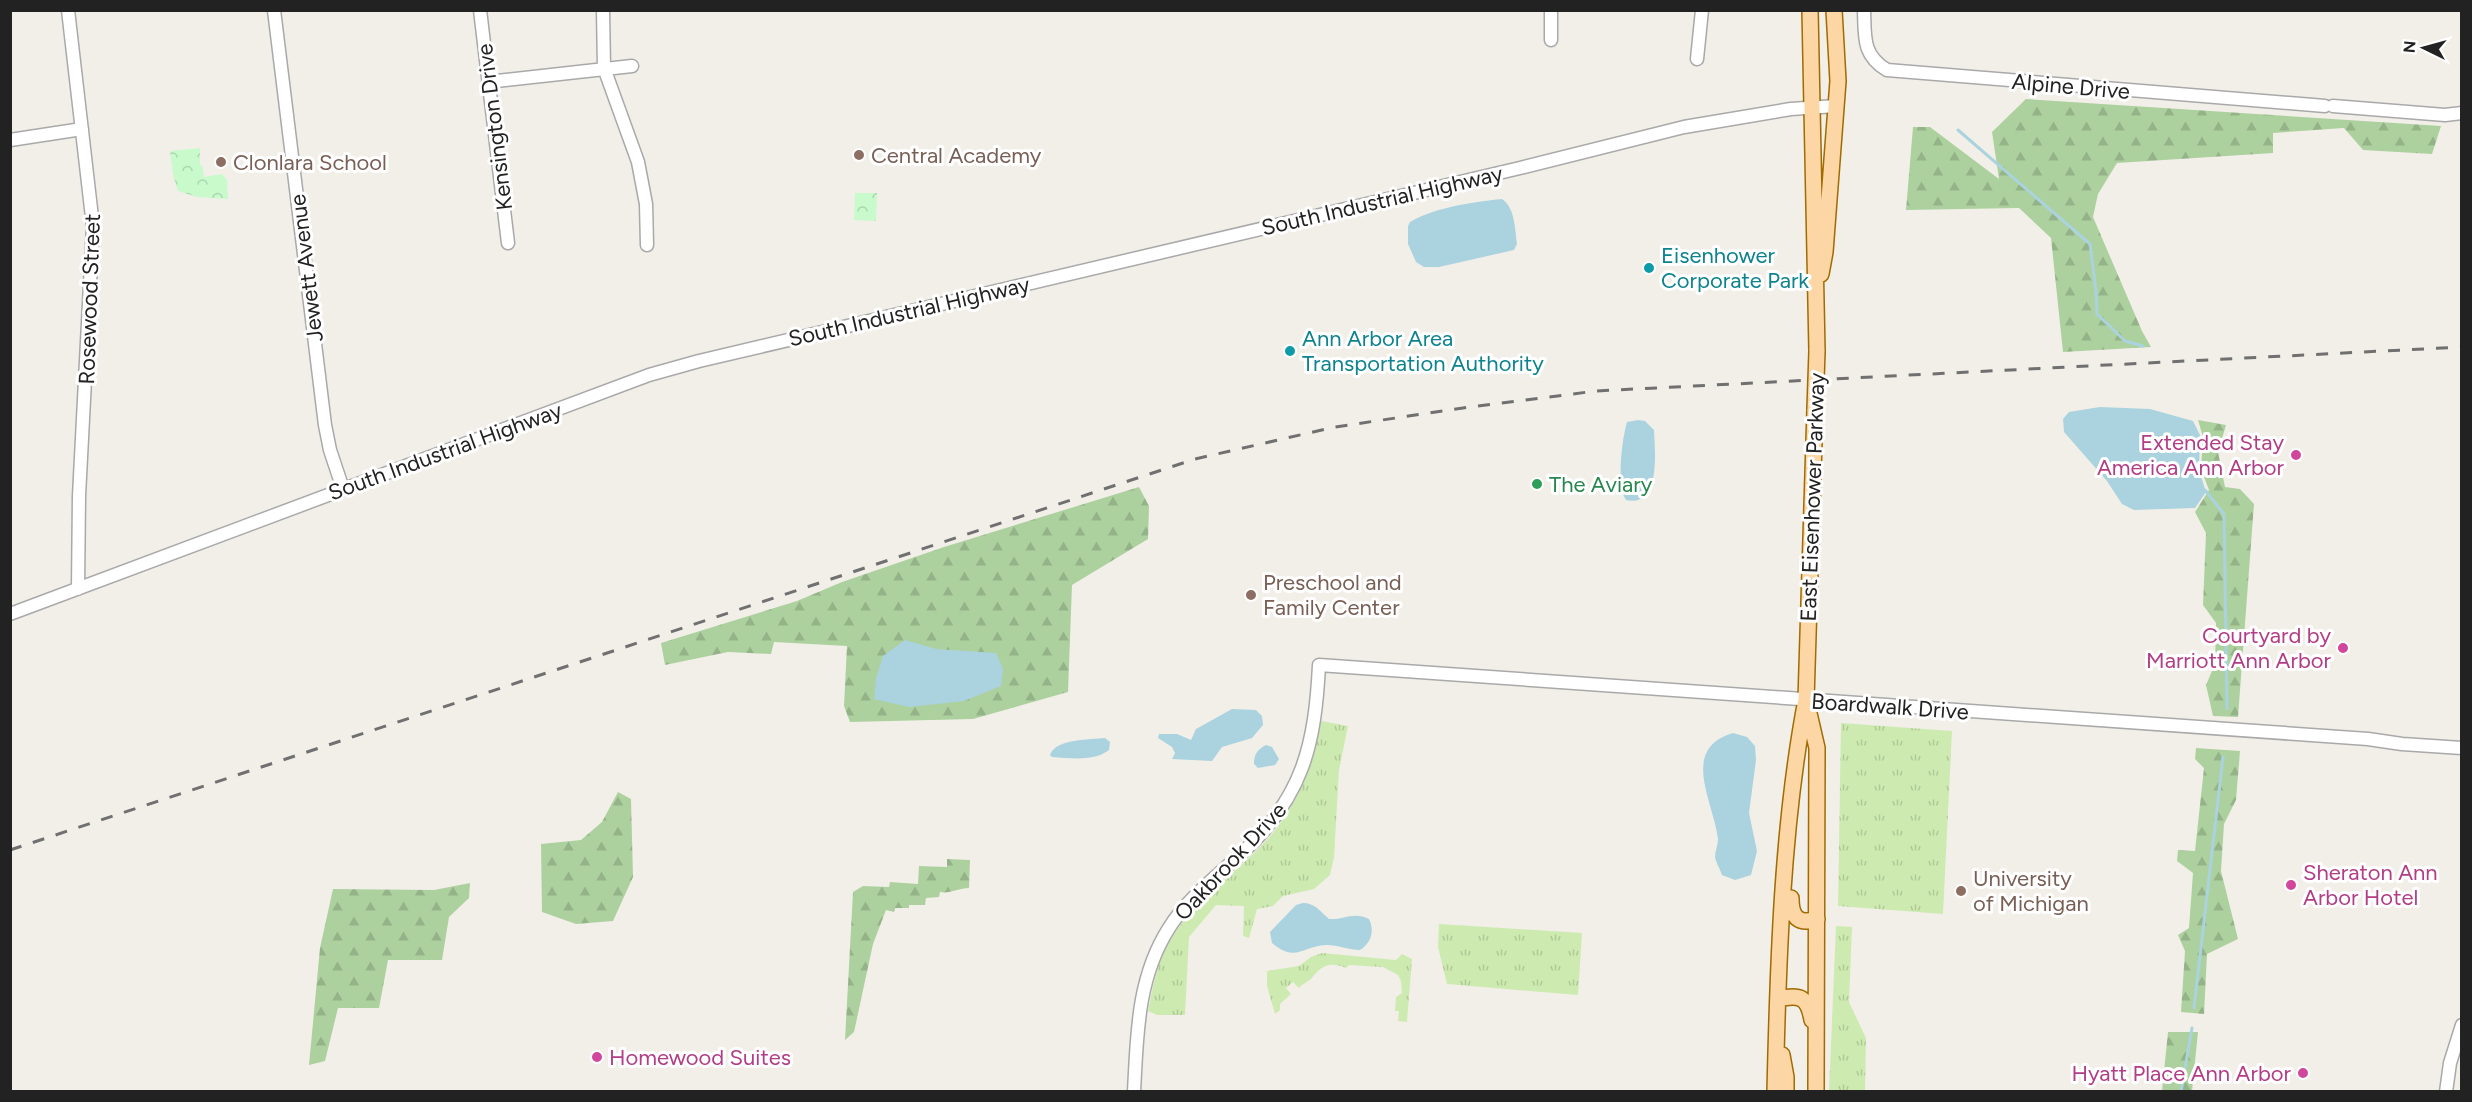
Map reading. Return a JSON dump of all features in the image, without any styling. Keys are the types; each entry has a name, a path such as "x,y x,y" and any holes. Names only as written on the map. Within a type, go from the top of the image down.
{"main road":[{"name":"East Eisenhower Parkway","path":"1775,1092 1776,1032 1789,839 1797,747 1806,700 1817,351 1810,10"},
{"name":"East Eisenhower Parkway","path":"1817,295 1825,252 1838,81 1834,10"},
{"name":"East Eisenhower Parkway","path":"1806,700 1817,748 1816,1092"},
{"path":"1789,839 1795,858 1791,911 1797,920 1803,922 1817,919"},
{"path":"1779,999 1796,997 1803,999 1809,1005 1812,1018 1810,1092"},
{"path":"1776,1032 1786,1077 1786,1092"}],"street":[{"name":"Rosewood Street","path":"68,10 93,226 80,496 78,589"},
{"name":"Jewett Avenue","path":"274,10 325,425 330,450 343,489"},
{"name":"Kensington Drive","path":"480,10 508,243"},
{"path":"603,10 604,68 638,162 646,204 647,245"},
{"path":"1551,10 1551,40"},
{"path":"1697,59 1702,10"},
{"name":"Alpine Drive","path":"1864,10 1868,51 1876,64 1887,70 2445,115 2462,113"},
{"path":"488,82 632,66"},
{"name":"South Industrial Highway","path":"10,615 649,375 699,361 1520,168 1684,127 1725,118 1836,106"},
{"path":"10,140 82,129"},
{"name":"Boardwalk Drive","path":"1319,665 2347,737 2462,748"},
{"name":"Oakbrook Drive","path":"1134,1092 1137,1020 1142,993 1153,959 1169,928 1188,903 1254,841 1274,820 1289,797 1304,765 1313,734 1319,665"},
{"path":"2446,1092 2450,1063 2462,1025"}],"green space":[{"path":"2026,99 2441,126 2432,154 2363,150 2344,128 2273,133 2273,153 2117,163 2098,194 2093,217 2151,347 2063,352 2051,238 2019,208 1906,210 1913,127 1930,127 1999,179 1992,132"},
{"path":"200,148 200,165 202,165 204,177 222,174 227,180 228,199 197,197 178,191 170,151"},
{"path":"855,193 877,193 876,221 854,220"},
{"path":"2198,420 2226,425 2218,452 2225,487 2240,489 2254,504 2238,717 2213,716 2206,685 2215,664 2216,623 2203,605 2206,533 2195,512 2209,490 2201,469 2203,437"},
{"path":"1139,487 1149,506 1148,539 1072,585 1068,692 973,719 850,722 844,706 847,646 774,642 771,654 728,652 665,665 661,643 797,601 842,582 944,547"},
{"path":"1321,721 1348,726 1339,770 1334,857 1330,875 1314,889 1283,896 1273,906 1257,909 1249,938 1243,936 1244,906 1216,905 1189,937 1185,1015 1157,1015 1148,1011 1161,959 1178,928 1200,903 1261,846 1293,804 1308,772"},
{"path":"1841,723 1952,731 1943,914 1838,906"},
{"path":"2196,748 2240,751 2236,800 2224,824 2221,871 2238,939 2207,954 2204,1014 2181,1012 2185,951 2178,935 2189,928 2193,873 2177,861 2178,850 2195,851 2204,768 2195,759"},
{"path":"618,792 631,799 633,877 613,921 576,924 542,912 541,844 581,840 602,822"},
{"path":"947,859 970,860 969,888 940,892 939,897 926,898 925,905 895,908 894,912 886,910 873,944 854,1032 845,1040 853,892 863,886 889,887 890,882 918,884 919,866 947,867"},
{"path":"470,883 469,898 449,917 442,960 388,960 379,1008 338,1008 325,1061 309,1065 320,948 333,889 434,890"},
{"path":"1439,924 1582,933 1578,995 1447,984 1438,947"},
{"path":"1836,926 1852,927 1849,1002 1866,1038 1865,1091 1829,1091"},
{"path":"1322,953 1396,960 1402,954 1412,959 1407,1022 1398,1021 1399,1011 1395,1011 1396,997 1402,993 1401,981 1398,975 1383,967 1326,966 1299,988 1293,982 1286,988 1291,994 1280,1004 1280,1010 1275,1014 1267,986 1267,971 1299,966 1311,957"},
{"path":"2168,1032 2198,1032 2192,1091 2162,1091"}],"water":[{"path":"1502,199 1510,207 1514,219 1517,244 1514,250 1439,267 1424,267 1416,262 1408,244 1410,222 1443,209"},
{"path":"2100,407 2150,409 2193,421 2200,435 2199,470 2206,492 2195,508 2134,510 2122,504 2107,481 2064,432 2063,419 2069,412"},
{"path":"1645,421 1654,430 1654,476 1645,496 1637,500 1626,500 1621,484 1623,439 1627,422"},
{"path":"905,640 936,649 996,653 1003,669 1001,686 964,701 909,707 874,699 876,679 883,656"},
{"path":"1232,709 1256,710 1262,716 1263,725 1252,738 1222,747 1212,761 1172,759 1175,753 1172,747 1158,738 1159,734 1177,734 1191,740 1196,729"},
{"path":"1733,733 1747,737 1755,746 1756,760 1749,813 1757,851 1751,875 1735,880 1722,875 1716,859 1718,839 1703,764 1707,751 1717,741"},
{"path":"1105,738 1110,742 1109,750 1103,754 1089,758 1052,757 1050,755 1059,745"},
{"path":"1266,745 1272,747 1279,759 1275,765 1258,768 1254,764 1255,755"},
{"path":"1303,903 1314,906 1329,919 1359,916 1369,919 1372,932 1369,940 1360,950 1326,945 1293,953 1280,949 1272,943 1270,932 1296,905"}],"waterway":[{"path":"1958,130 2090,244 2097,314 2125,341 2143,346"},
{"path":"2205,490 2224,514 2227,709"},
{"path":"2194,1008 2223,757"},
{"path":"2181,1092 2192,1028"}],"railway":[{"path":"10,850 1195,459 1335,427 1596,391 2462,347"}],"place":[{"name":"Central Academy","path":"859,155"},
{"name":"Clonlara School","path":"221,162"},
{"name":"Eisenhower Corporate Park","path":"1649,268"},
{"name":"Ann Arbor Area Transportation Authority","path":"1290,351"},
{"name":"Extended Stay America Ann Arbor","path":"2296,455"},
{"name":"The Aviary","path":"1537,484"},
{"name":"Preschool and Family Center","path":"1251,595"},
{"name":"Courtyard by Marriott Ann Arbor","path":"2343,648"},
{"name":"Sheraton Ann Arbor Hotel","path":"2291,885"},
{"name":"University of Michigan","path":"1961,891"},
{"name":"Homewood Suites","path":"597,1057"},
{"name":"Hyatt Place Ann Arbor","path":"2303,1073"}]}
